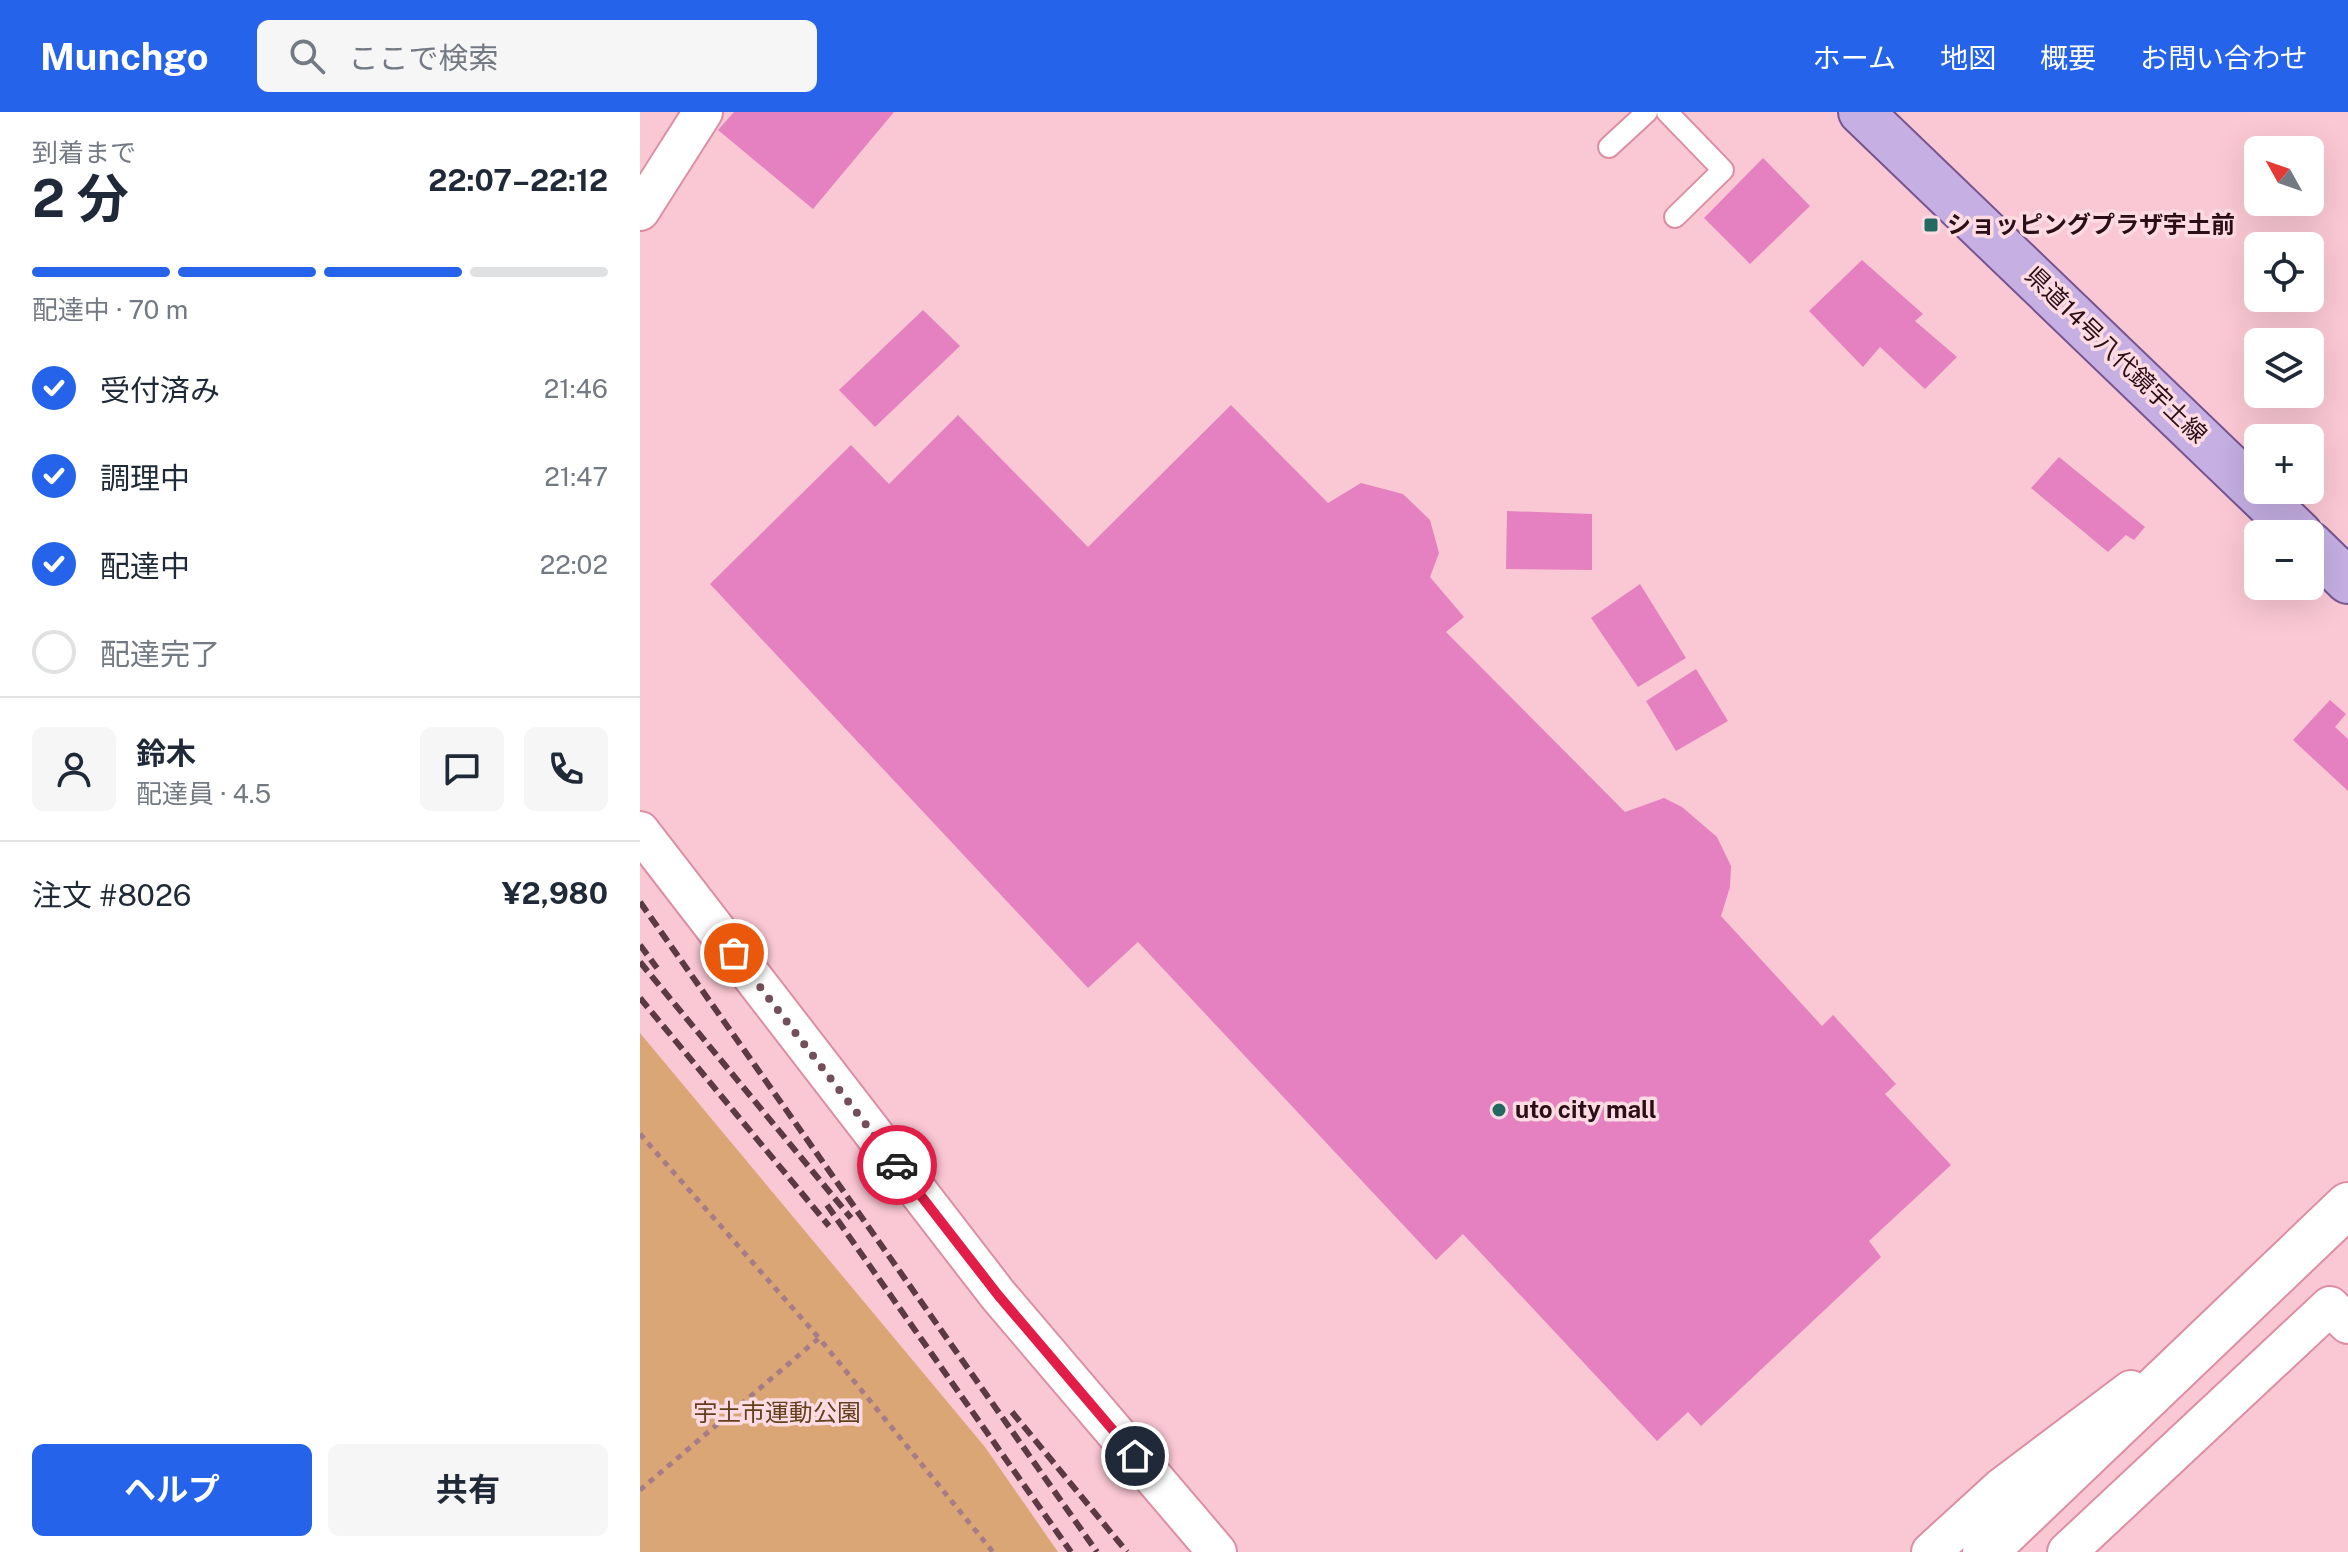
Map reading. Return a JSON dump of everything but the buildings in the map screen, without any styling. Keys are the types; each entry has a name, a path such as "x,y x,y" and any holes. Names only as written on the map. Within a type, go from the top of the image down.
{"main road":[{"name":"県道14号八代鏡宇土線","path":"1861,112 2285,520"},
{"path":"2324,558 2348,581"}],"street":[{"path":"640,211 703,112"},
{"path":"640,831 998,1295 1217,1552"},
{"path":"1985,1552 2348,1205"},
{"path":"1931,1552 2001,1488 2252,1299"},
{"path":"2067,1552 2330,1306 2348,1324"}],"lane":[{"path":"1609,147 1647,112"},
{"path":"1667,112 1723,170 1675,217"}],"path":[{"path":"640,1134 819,1338 993,1552"},
{"path":"640,1490 819,1338"}],"green space":[{"name":"宇土市運動公園","path":"640,1033 985,1447 1058,1552 640,1552"}],"railway":[{"path":"640,902 1097,1552"},
{"path":"640,945 657,968"},
{"path":"640,962 851,1218"},
{"path":"640,998 829,1226"},
{"path":"827,1205 1071,1552"},
{"path":"1012,1412 1127,1552"}],"way so far":[{"path":"734,953 897,1165"}],"place":[{"name":"ショッピングプラザ宇土前","path":"1931,225"},
{"name":"uto city mall","path":"1499,1110"}],"route":[{"path":"897,1165 998,1295 1135,1456"}]}
